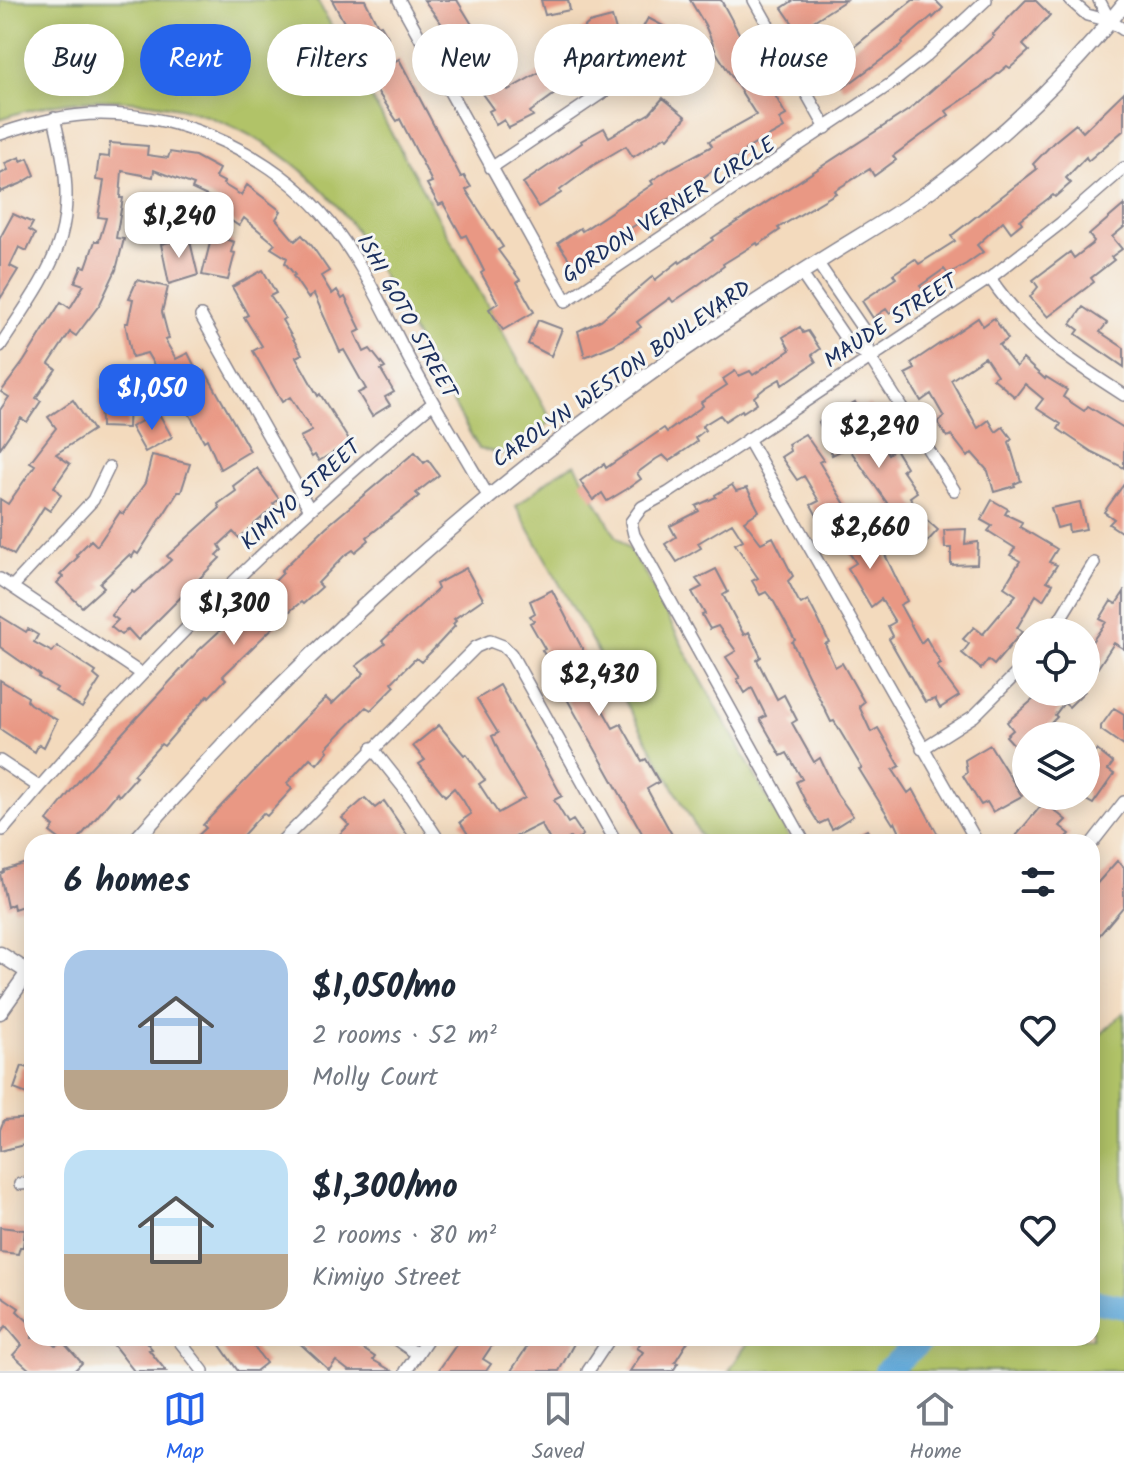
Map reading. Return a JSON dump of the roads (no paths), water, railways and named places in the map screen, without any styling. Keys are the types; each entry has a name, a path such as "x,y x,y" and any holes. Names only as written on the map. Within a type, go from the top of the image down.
{"street":[{"name":"GORDON VERNER CIRCLE","path":"399,0 566,301 903,74 986,0"},
{"path":"754,0 826,128"},
{"path":"1070,0 1087,15 1110,21 1124,30"},
{"path":"1099,0 1110,21"},
{"name":"CAROLYN WESTON BOULEVARD","path":"141,834 243,722 389,581 488,496 634,385 817,262 930,191 1012,125 1124,4"},
{"path":"491,168 597,96"},
{"name":"ISHI GOTO STREET","path":"0,134 54,118 101,114 156,119 218,139 259,160 295,188 328,220 347,245 433,403 488,496"},
{"path":"0,346 50,271 59,247 68,202 54,118"},
{"name":"MAUDE STREET","path":"800,834 634,535 631,522 642,507 668,493 990,278 1061,223 1124,168"},
{"path":"817,262 867,335 869,356 954,490"},
{"path":"801,273 850,345 869,356"},
{"path":"990,278 1021,320 1044,341 1124,395"},
{"path":"201,316 310,510"},
{"name":"KIMIYO STREET","path":"3,830 142,674 217,596 433,403"},
{"path":"748,439 972,834"},
{"path":"12,587 93,500 109,467"},
{"path":"1061,618 1094,563"},
{"path":"0,579 142,674"},
{"path":"289,834 372,748 476,647 486,642 495,642 511,654 612,834"},
{"path":"922,749 974,716 1012,678"},
{"path":"372,748 435,834"},
{"path":"0,761 39,787"},
{"path":"1099,834 1124,802"},
{"path":"0,954 24,968"},
{"path":"0,1012 24,981"},
{"path":"183,1346 203,1371"},
{"path":"406,1346 417,1354"},
{"path":"406,1371 422,1346"},
{"path":"588,1371 605,1346"}],"waterway":[{"path":"1100,1302 1124,1307"},
{"path":"886,1371 916,1346"}]}
